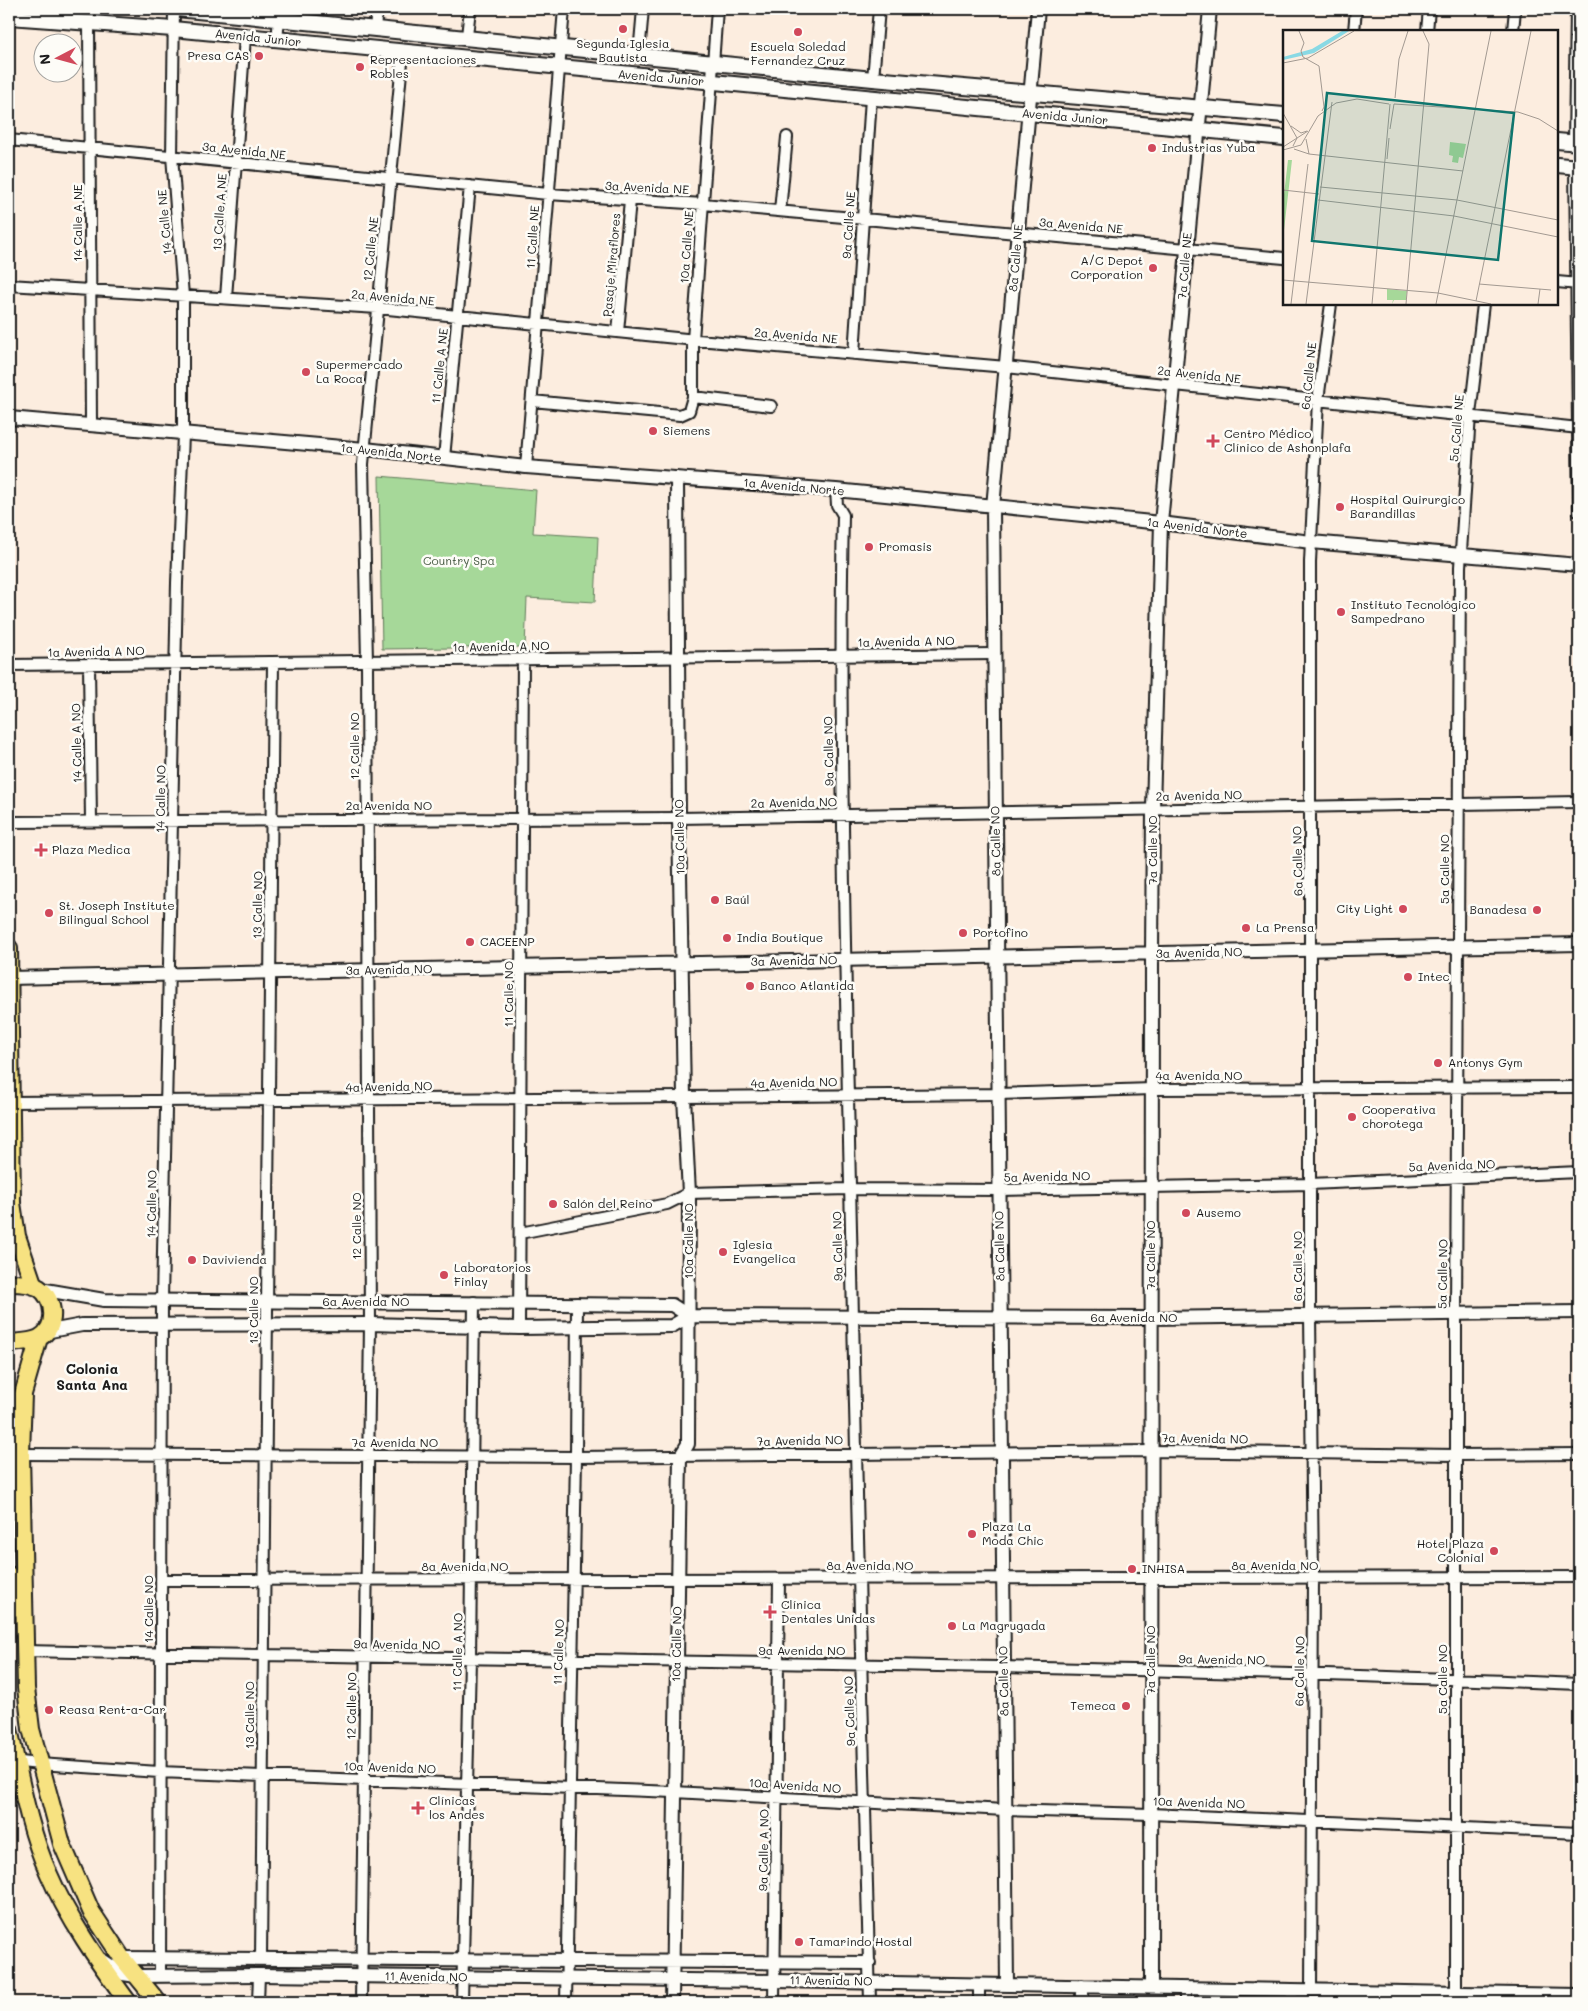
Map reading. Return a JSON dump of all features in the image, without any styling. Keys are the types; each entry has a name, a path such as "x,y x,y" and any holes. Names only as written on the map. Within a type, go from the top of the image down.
{"highway":[{"path":"9,948 12,1203 17,1236 37,1287 50,1300 53,1312 51,1321 42,1335 23,1394 21,1454 25,1651 31,1729 62,1844 91,1910 122,1958 158,2002"},
{"path":"9,1282 37,1287"},
{"path":"9,1343 42,1335"},
{"path":"9,1575 13,1591 15,1644 19,1650 25,1651"},
{"path":"9,1728 13,1766 48,1872 90,1951 128,2002"}],"main road":[{"name":"Avenida Junior","path":"183,9 279,14 375,28 713,61 873,79 1283,115"},
{"name":"Avenida Junior","path":"9,17 173,29 1283,138"},
{"path":"1558,141 1577,143"},
{"path":"1558,165 1577,167"}],"street":[{"name":"14 Calle NE","path":"183,9 173,29 172,156 183,296 183,434"},
{"path":"375,28 377,9"},
{"path":"467,36 470,9"},
{"name":"11 Calle NE","path":"526,467 564,9"},
{"path":"639,54 643,9"},
{"name":"10a Calle NE","path":"692,397 692,340 717,9"},
{"path":"873,79 879,9"},
{"name":"8a Calle NE","path":"992,507 1038,9"},
{"name":"7a Calle NE","path":"1161,523 1210,9"},
{"path":"1354,30 1356,9"},
{"path":"1426,30 1429,9"},
{"path":"1512,30 1515,9"},
{"path":"1576,9 1577,143"},
{"path":"277,40 279,14"},
{"name":"14 Calle A NE","path":"89,22 90,424"},
{"name":"13 Calle A NE","path":"226,298 245,37"},
{"name":"12 Calle NE","path":"365,449 403,52"},
{"name":"9a Calle NE","path":"854,354 871,98"},
{"path":"780,211 787,137"},
{"name":"3a Avenida NE","path":"9,140 548,194 703,204 1283,258"},
{"path":"1577,167 1579,512"},
{"name":"11 Calle A NE","path":"444,458 470,186"},
{"name":"Pasaje Miraflores","path":"618,332 630,200"},
{"path":"1558,282 1578,284"},
{"name":"2a Avenida NE","path":"9,285 378,308 692,340 1006,367 1061,375 1174,384 1578,428"},
{"name":"6a Calle NE","path":"1311,542 1318,400 1330,305"},
{"name":"5a Calle NE","path":"1461,555 1470,415 1483,305"},
{"path":"532,401 680,416 689,411 692,397 771,406"},
{"name":"1a Avenida Norte","path":"9,418 365,449 526,467 836,490 1161,523 1311,542 1579,565"},
{"name":"14 Calle NO","path":"160,1975 159,1772 162,1580 162,1300 174,819 175,663 183,434"},
{"name":"12 Calle NO","path":"360,2002 370,1324 365,449"},
{"name":"10a Calle NO","path":"672,2002 680,1457 688,1444 690,1316 679,818 677,478"},
{"name":"9a Calle NO","path":"836,490 837,505 843,515 840,656 842,815 852,1318 870,2002"},
{"name":"8a Calle NO","path":"992,507 1007,1984"},
{"name":"7a Calle NO","path":"1151,1987 1152,954 1153,810 1161,523"},
{"name":"6a Calle NO","path":"1310,1990 1313,1578 1310,1315 1312,950 1310,807 1311,542"},
{"name":"5a Calle NO","path":"1456,1993 1457,804 1461,555"},
{"name":"1a Avenida A NO","path":"9,665 994,654"},
{"name":"11 Calle NO","path":"519,1328 522,659"},
{"name":"13 Calle NO","path":"261,1958 262,1656 273,662"},
{"name":"14 Calle A NO","path":"88,664 91,820"},
{"name":"2a Avenida NO","path":"9,822 174,819 679,818 1579,802"},
{"name":"3a Avenida NO","path":"9,979 1579,944"},
{"name":"4a Avenida NO","path":"10,1102 167,1099 268,1101 998,1094 1152,1089 1579,1086"},
{"name":"5a Avenida NO","path":"520,1233 667,1204 688,1193 849,1189 999,1190 1310,1184 1579,1172"},
{"name":"6a Avenida NO","path":"37,1287 104,1300 520,1302 672,1305 690,1316"},
{"name":"11 Calle A NO","path":"462,2002 472,1580 474,1302"},
{"name":"11 Calle NO","path":"566,2002 576,1457 576,1303"},
{"name":"6a Avenida NO","path":"42,1335 82,1325 370,1324 519,1328 672,1326 690,1316 1151,1318 1579,1312"},
{"name":"7a Avenida NO","path":"21,1454 680,1457 856,1453 1151,1451 1313,1454 1579,1454"},
{"name":"8a Avenida NO","path":"162,1580 1579,1577"},
{"name":"9a Calle A NO","path":"774,2002 779,1579"},
{"name":"9a Avenida NO","path":"25,1651 571,1661 861,1664 1456,1679 1579,1684"},
{"name":"10a Avenida NO","path":"13,1766 39,1764 159,1772 674,1792 1005,1810 1310,1820 1579,1833"},
{"name":"11 Avenida NO","path":"90,1951 116,1971 136,1976 259,1975 1007,1984 1185,1988 1292,1996 1310,1990 1391,1997 1456,1993 1503,1998 1579,1995"},
{"name":"11 Avenida NO","path":"122,1958 869,1963"},
{"path":"258,2002 259,1975"},
{"path":"979,1984 979,2002"},
{"path":"1082,1986 1082,2002"},
{"path":"1185,1988 1185,2002"}],"green space":[{"name":"Country Spa","path":"379,476 536,490 533,533 598,537 595,602 527,598 525,647 382,649"}],"place":[{"name":"Segunda Iglesia Bautista","path":"623,29"},
{"name":"Escuela Soledad Fernandez Cruz","path":"798,32"},
{"name":"Presa CAS","path":"259,56"},
{"name":"Representaciones Robles","path":"360,67"},
{"name":"Industrias Yuba","path":"1152,148"},
{"name":"A/C Depot Corporation","path":"1153,268"},
{"name":"Supermercado La Roca","path":"306,372"},
{"name":"Siemens","path":"653,431"},
{"name":"Centro Médico Clínico de Ashonplafa","path":"1213,441"},
{"name":"Hospital Quirurgico Barandillas","path":"1340,507"},
{"name":"Promasis","path":"869,547"},
{"name":"Instituto Tecnológico Sampedrano","path":"1341,612"},
{"name":"Plaza Medica","path":"41,850"},
{"name":"Baúl","path":"715,900"},
{"name":"City Light","path":"1403,909"},
{"name":"Banadesa","path":"1537,910"},
{"name":"St. Joseph Institute Bilingual School","path":"49,913"},
{"name":"La Prensa","path":"1246,928"},
{"name":"Portofino","path":"963,933"},
{"name":"India Boutique","path":"727,938"},
{"name":"CACEENP","path":"470,942"},
{"name":"Intec","path":"1408,977"},
{"name":"Banco Atlantida","path":"750,986"},
{"name":"Antonys Gym","path":"1438,1063"},
{"name":"Cooperativa chorotega","path":"1352,1117"},
{"name":"Salón del Reino","path":"553,1204"},
{"name":"Ausemo","path":"1186,1213"},
{"name":"Iglesia Evangelica","path":"723,1252"},
{"name":"Davivienda","path":"192,1260"},
{"name":"Laboratorios Finlay","path":"444,1275"},
{"name":"Plaza La Moda Chic","path":"972,1534"},
{"name":"Hotel Plaza Colonial","path":"1494,1551"},
{"name":"INHISA","path":"1132,1569"},
{"name":"Clínica Dentales Unidas","path":"770,1612"},
{"name":"La Magrugada","path":"952,1626"},
{"name":"Temeca","path":"1126,1706"},
{"name":"Reasa Rent-a-Car","path":"49,1710"},
{"name":"Clínicas los Andes","path":"418,1808"},
{"name":"Tamarindo Hostal","path":"799,1942"}],"district":[{"name":"Colonia Santa Ana","path":"92,1378"}]}
